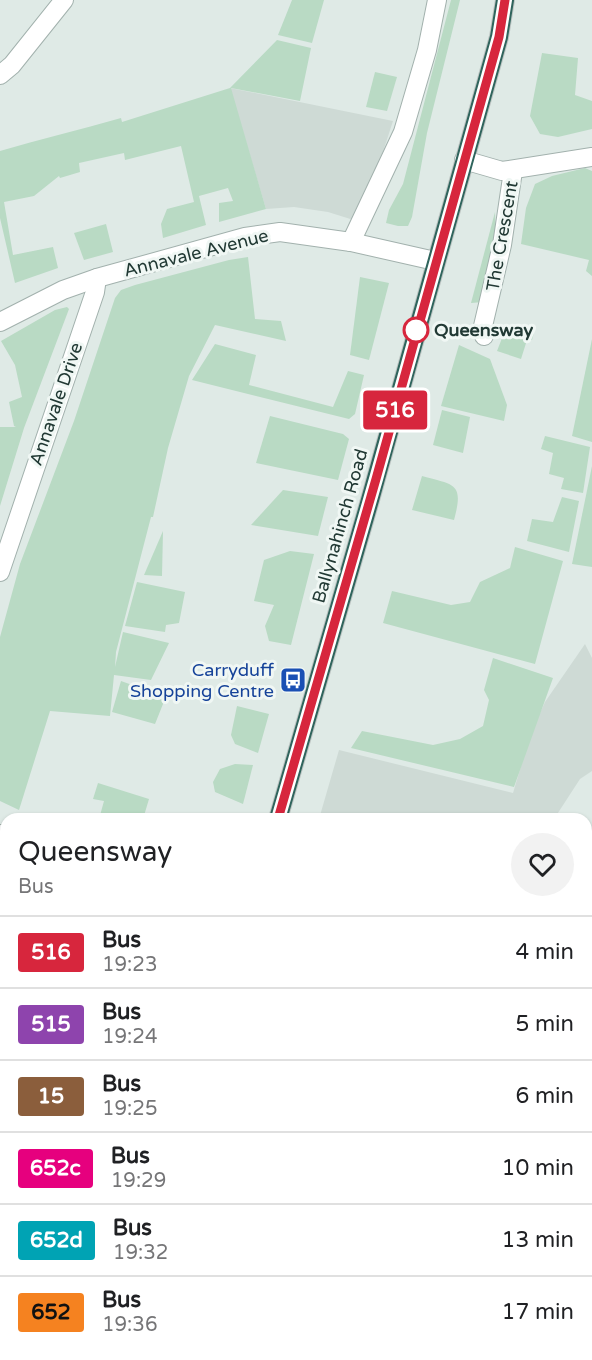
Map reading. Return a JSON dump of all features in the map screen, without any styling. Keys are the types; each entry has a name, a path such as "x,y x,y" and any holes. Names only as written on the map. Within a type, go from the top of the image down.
{"highway":[{"name":"Ballynahinch Road","path":"280,813 376,479 499,37 506,0"}],"street":[{"path":"0,75 12,65 64,0"},
{"path":"351,242 403,132 427,50 437,0"},
{"name":"The Crescent","path":"464,160 502,171 513,171 592,157"},
{"name":"The Crescent","path":"484,336 483,326 502,245 513,171"},
{"name":"Annavale Avenue","path":"0,322 63,290 97,278 245,237 280,232 351,242 435,261"},
{"name":"Annavale Drive","path":"0,572 97,278"}],"shaded area":[{"path":"230,88 393,121 360,222 328,212 294,207 266,209"},
{"path":"585,644 592,658 592,771 580,779 558,813 321,813 339,750 513,793 531,733 545,702"}],"green space":[{"path":"292,0 324,0 312,43 278,35"},
{"path":"451,0 460,0 427,133 412,217 408,226 386,223 389,210 403,184"},
{"path":"277,40 311,48 300,101 231,88 266,209 219,222 219,203 233,201 228,188 199,196 206,225 163,238 161,224 167,209 194,202 181,146 125,160 124,153 79,163 80,172 60,178 59,176 34,196 4,202 13,255 53,247 58,268 15,283 0,218 0,151 121,118 122,122 230,88"},
{"path":"542,53 578,58 575,95 592,101 592,129 558,137 540,134 530,116"},
{"path":"375,72 397,77 387,111 366,107"},
{"path":"585,168 592,171 592,276 586,271 589,260 521,244 526,208 535,184 552,176"},
{"path":"495,212 496,240 483,302 471,303"},
{"path":"106,224 113,252 84,260 74,233"},
{"path":"248,257 255,319 281,321 286,341 215,325 189,376 168,448 153,517 151,517 116,652 115,667 123,632 169,643 151,680 114,675 110,716 50,711 19,810 0,801 0,637 20,564 74,421 115,298 121,290 135,285"},
{"path":"360,277 389,283 369,360 350,355"},
{"path":"67,307 69,309 24,428 0,506 0,427 16,427 9,402 22,397 15,365 1,341 55,310"},
{"path":"506,328 534,333 532,340 527,340 521,359 497,351"},
{"path":"592,339 592,442 572,436"},
{"path":"215,344 256,355 249,385 333,407 348,371 364,375 355,414 349,419 192,380"},
{"path":"459,345 490,359 507,405 504,421 441,406"},
{"path":"442,410 470,417 463,453 433,445"},
{"path":"270,416 343,434 349,439 338,480 256,463"},
{"path":"545,436 590,447 583,493 561,489 564,478 549,474 553,453 541,449"},
{"path":"592,466 592,567 572,564"},
{"path":"422,476 454,487 458,499 454,520 412,510"},
{"path":"283,490 328,497 318,536 251,525"},
{"path":"562,497 579,501 569,552 527,541 532,519 553,522"},
{"path":"163,531 162,576 144,575"},
{"path":"515,547 563,561 535,664 383,623 392,591 451,605 470,602 480,582 510,568"},
{"path":"290,551 314,554 291,645 269,641 265,626 274,605 254,601 264,560"},
{"path":"137,582 185,592 179,623 166,625 165,632 125,626"},
{"path":"493,658 553,678 514,787 351,748 362,731 433,745 460,739 483,726 489,700 484,690"},
{"path":"121,681 149,691 167,694 155,724 112,712"},
{"path":"237,706 269,714 258,753 235,744 231,735"},
{"path":"235,764 253,765 243,804 215,792 213,782 220,769"},
{"path":"98,783 149,799 145,813 101,813 104,801 93,799"}],"bus line":[{"name":"516","path":"280,813 499,37 505,0"}],"place":[{"name":"Queensway","path":"416,330"},
{"name":"Carryduff Shopping Centre","path":"293,680"}]}
